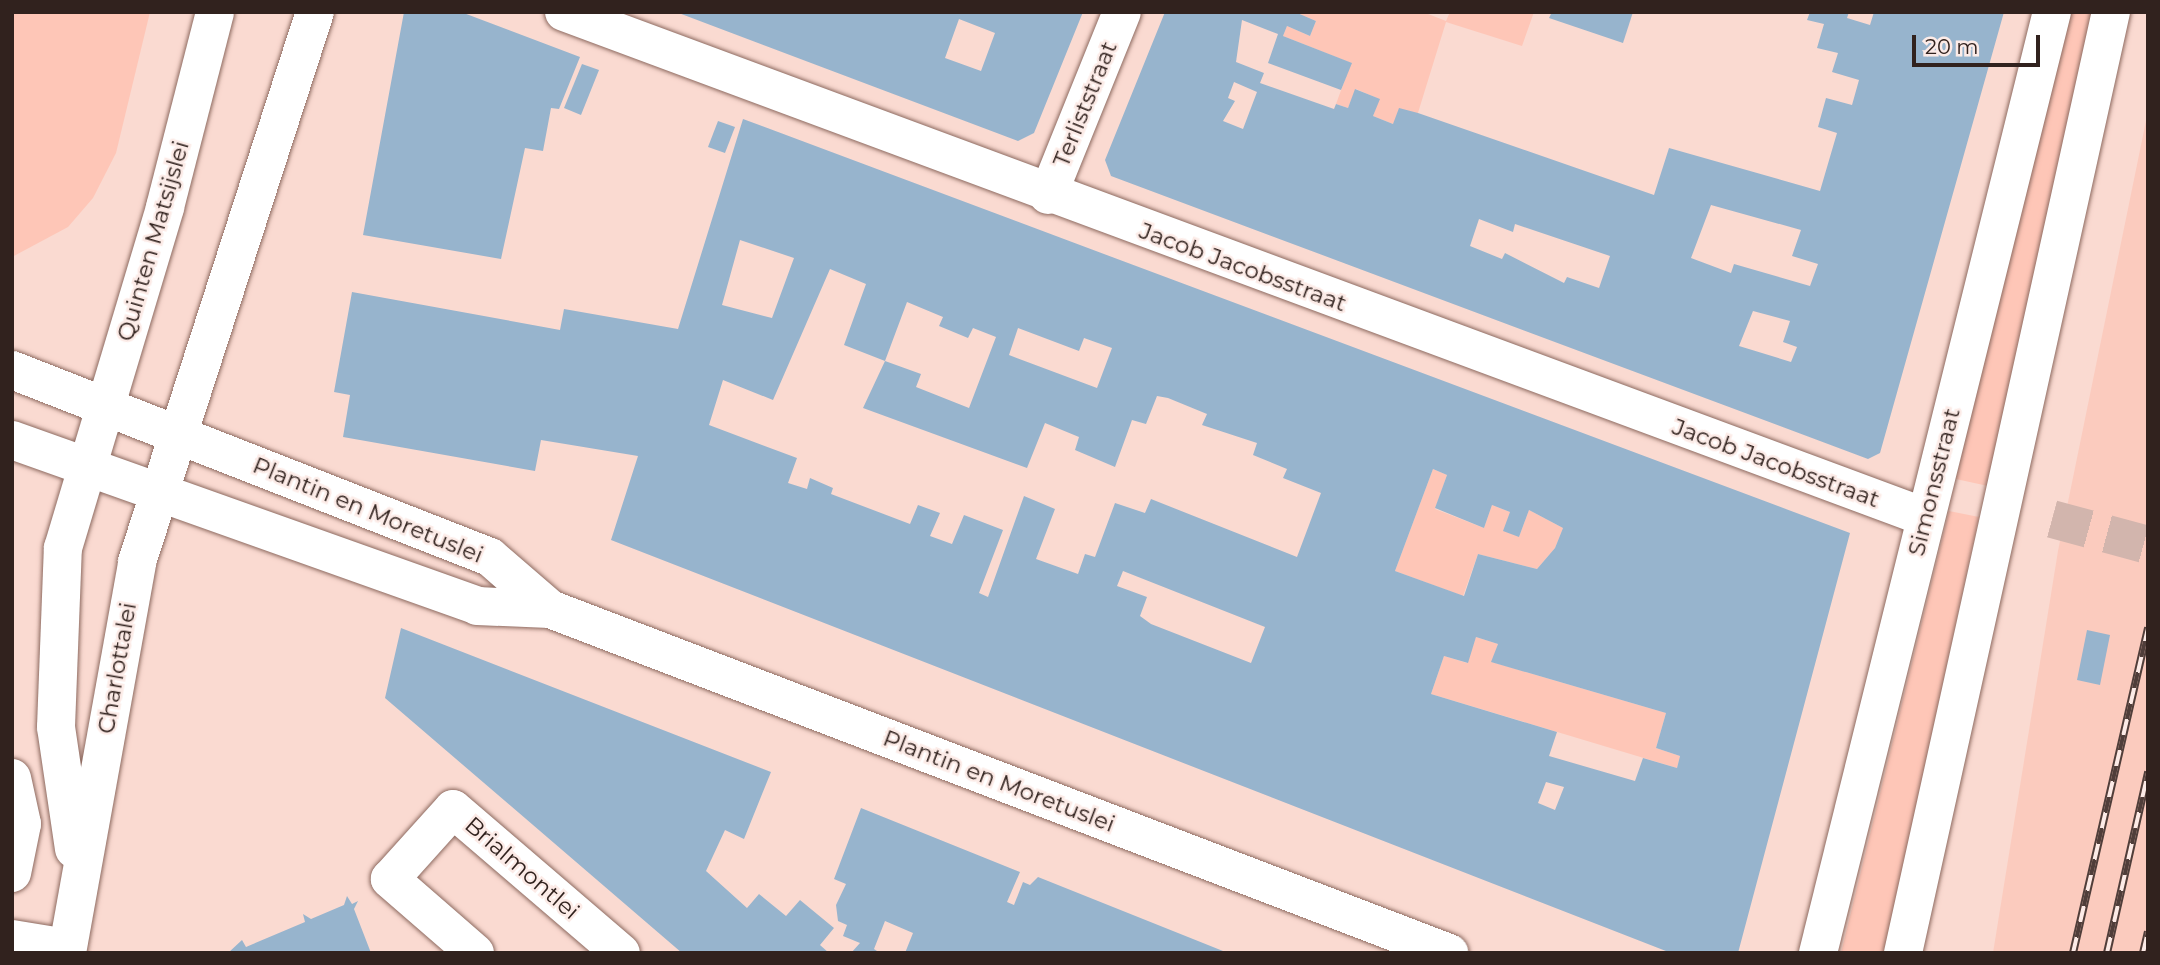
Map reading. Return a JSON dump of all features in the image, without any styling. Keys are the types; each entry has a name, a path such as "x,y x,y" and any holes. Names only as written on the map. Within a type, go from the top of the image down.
{"street":[{"name":"Quinten Matsijslei","path":"86,468 215,12"},
{"path":"174,434 315,12"},
{"name":"Jacob Jacobsstraat","path":"564,12 1048,195 1925,517"},
{"name":"Terliststraat","path":"1048,195 1122,12"},
{"name":"Simonsstraat","path":"1818,953 2052,12"},
{"path":"1903,953 2111,12"},
{"name":"Plantin en Moretuslei","path":"12,370 490,557 550,609"},
{"name":"Charlottalei","path":"12,939 67,951 77,907 129,596 174,434"},
{"name":"Plantin en Moretuslei","path":"12,440 156,495 477,606 550,609 1449,953"},
{"name":"Charlottalei","path":"77,907 72,821 56,727 63,548 86,468"},
{"path":"12,873 22,824 13,779"},
{"name":"Brialmontlei","path":"475,953 390,879 453,809 621,953"}],"shaded area":[{"path":"12,12 150,12 116,153 93,198 68,227 12,257"},
{"path":"1295,12 1423,12 1446,21 1450,12 1534,12 1522,46 1446,22 1417,116 1393,124 1373,116 1379,99 1356,89 1348,108 1336,104 1351,63 1283,36 1287,26 1310,36 1316,21"},
{"path":"2066,12 2098,12 1988,486 1956,479"},
{"path":"2148,111 2148,953 1993,953 2058,551"},
{"path":"1433,469 1447,475 1435,509 1484,528 1492,505 1510,512 1519,537 1529,510 1563,528 1555,548 1537,569 1478,554 1463,596 1395,571"},
{"path":"1949,511 1979,517 1884,953 1841,953"},
{"path":"1476,637 1498,644 1492,662 1666,713 1656,748 1680,756 1677,768 1431,694 1444,656 1467,663"}],"building":[{"path":"404,12 461,12 580,57 559,109 551,108 543,151 525,148 501,259 363,235"},
{"path":"676,12 1083,12 1034,133 1018,141","holes":["959,19 995,33 981,71 945,58"]},
{"path":"1165,12 1295,12 1316,21 1310,36 1287,26 1283,36 1352,63 1341,90 1268,63 1278,34 1242,20 1236,62 1264,73 1260,83 1334,109 1336,104 1348,108 1355,89 1380,99 1373,116 1393,124 1399,108 1418,113 1654,195 1669,148 1820,191 1837,133 1818,127 1826,98 1852,105 1859,80 1832,72 1838,53 1817,48 1824,24 1807,20 1810,12 1849,12 1847,18 1870,25 1874,12 2004,12 1880,453 1868,459 1111,176 1105,160","holes":["1234,82 1257,92 1243,129 1223,121 1235,101 1228,98","1711,205 1801,230 1792,256 1818,264 1810,286 1734,264 1731,273 1691,258","1479,219 1513,232 1515,224 1610,256 1599,288 1567,277 1564,283 1505,253 1502,259 1470,246","1753,311 1790,321 1783,342 1797,347 1791,362 1739,346"]},
{"path":"1552,12 1633,12 1623,43 1549,18"},
{"path":"582,64 599,70 581,115 564,108"},
{"path":"743,119 1850,533 1738,953 1671,953 611,540 638,456 541,440 535,471 343,437 350,395 334,392 352,292 560,330 564,309 678,329","holes":["740,240 794,258 772,318 722,305","830,269 866,284 844,345 885,361 863,408 1027,468 1045,423 1079,437 1075,450 1115,467 1132,420 1146,424 1157,396 1168,398 1207,414 1202,425 1257,443 1253,455 1287,469 1283,478 1321,493 1297,557 1151,499 1145,513 1115,503 1095,557 1085,554 1078,574 1036,559 1055,509 1024,496 988,597 979,593 1003,530 964,515 952,544 930,536 940,513 918,505 910,524 831,494 833,488 810,478 807,489 788,483 797,458 709,425 723,380 773,400","907,302 943,317 939,326 968,338 973,328 996,337 969,408 916,387 921,374 885,361","1018,328 1079,351 1084,338 1112,348 1097,388 1009,355","1433,469 1447,475 1435,508 1484,528 1492,505 1510,512 1503,531 1519,537 1529,510 1563,528 1555,548 1537,569 1478,554 1464,596 1395,571","1123,571 1265,627 1251,663 1151,624 1140,616 1147,597 1117,586","1476,637 1498,644 1491,662 1666,713 1656,748 1680,756 1677,768 1643,758 1635,781 1549,756 1557,732 1431,694 1444,656 1468,663","1546,782 1564,787 1555,810 1538,803"]},
{"path":"718,121 735,127 725,153 708,147"},
{"path":"401,628 771,772 744,839 725,830 706,871 747,908 759,894 786,916 800,900 834,928 820,945 829,953 682,953 385,698"},
{"path":"2087,630 2110,635 2100,685 2077,680"},
{"path":"861,808 1020,872 1007,902 1014,905 1023,882 1030,885 1038,877 1228,953 905,953 913,933 885,921 874,949 880,953 851,953 860,943 843,936 847,925 838,921 836,905 846,884 834,879"},
{"path":"347,896 352,904 358,901 354,909 371,953 228,953 242,940 246,947 305,922 303,914 311,919 344,905"}],"tunnel":[{"path":"2052,519 2148,545"}],"railway":[{"path":"2073,953 2148,628"},
{"path":"2107,953 2148,772"},
{"path":"2143,953 2148,932"}]}
